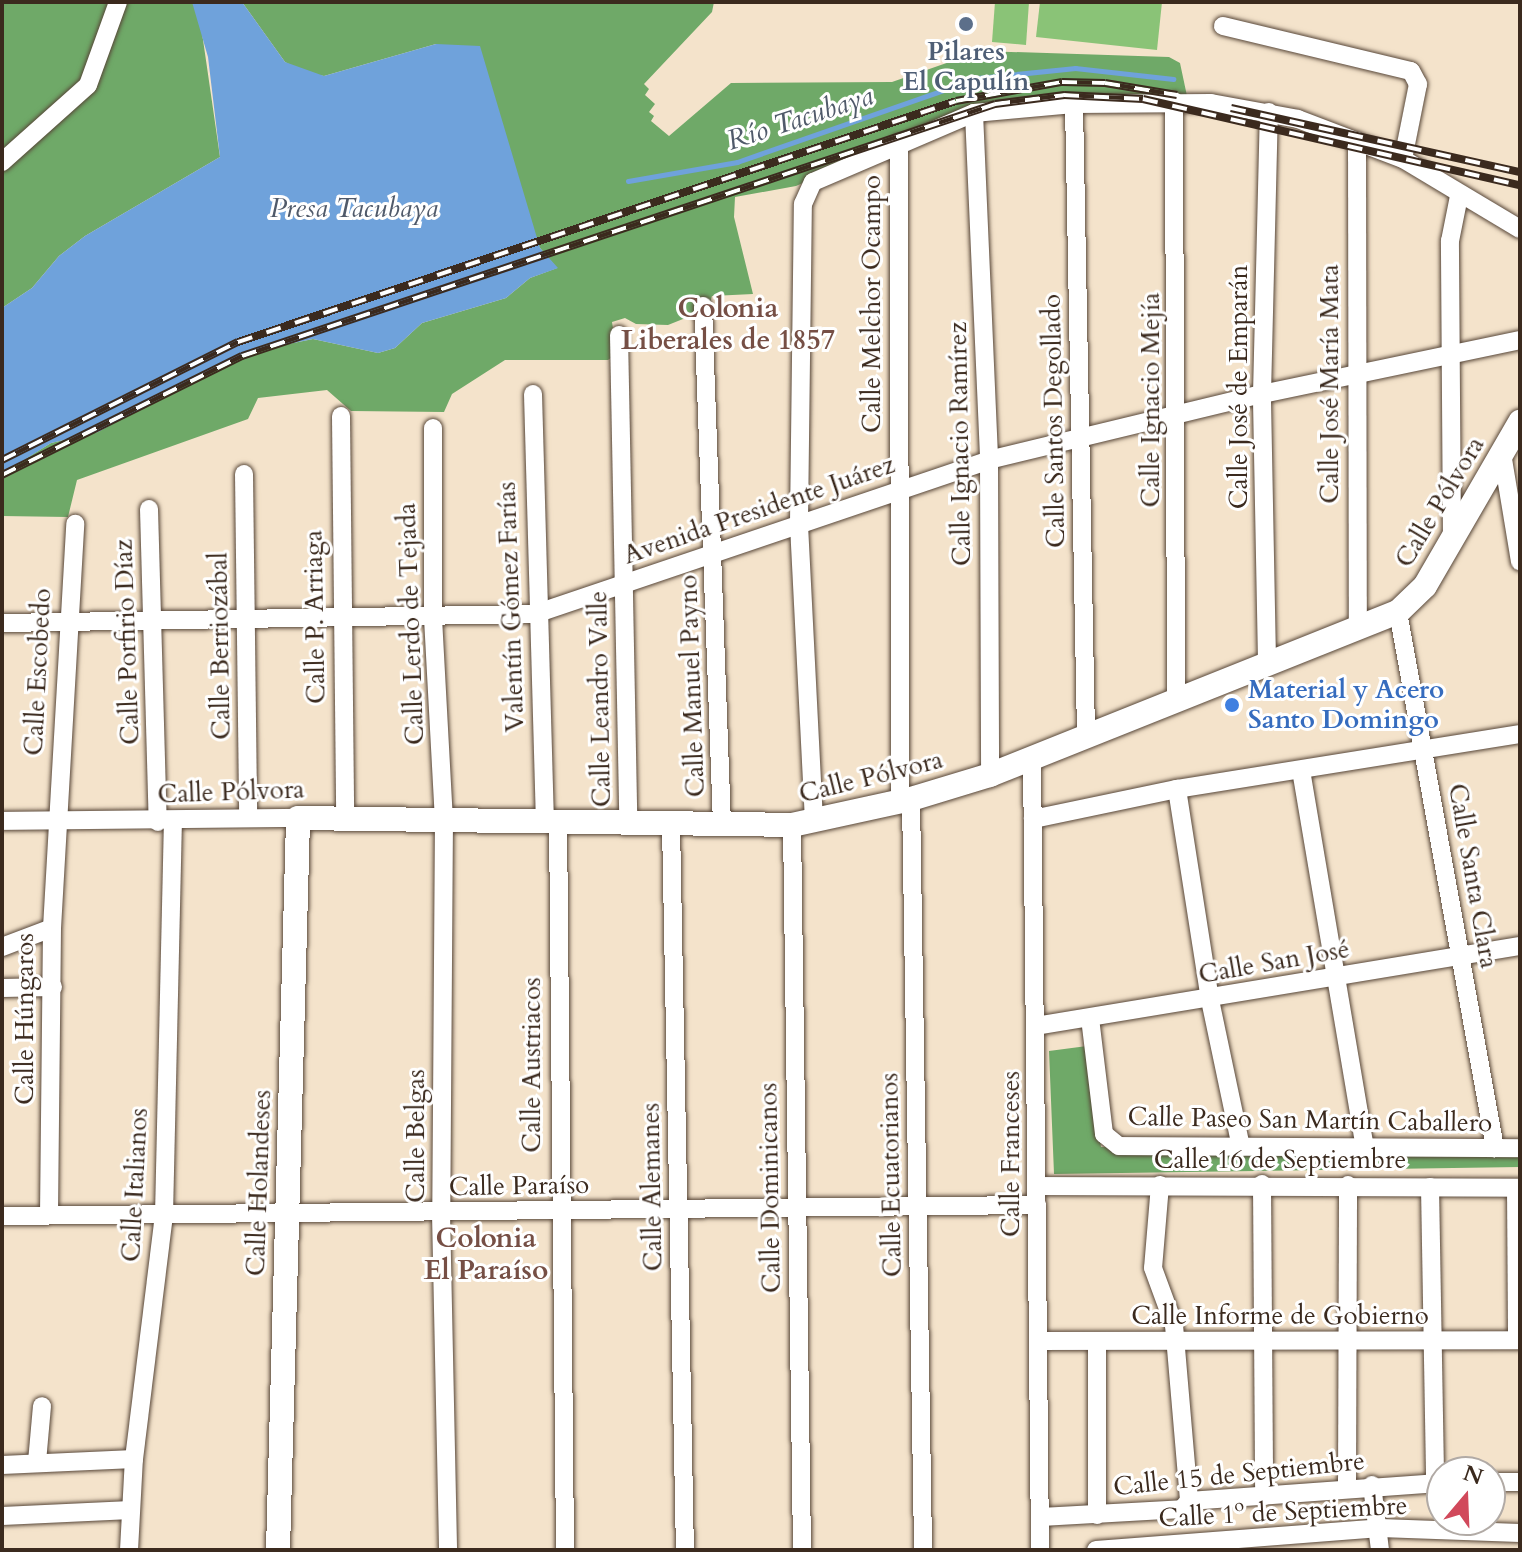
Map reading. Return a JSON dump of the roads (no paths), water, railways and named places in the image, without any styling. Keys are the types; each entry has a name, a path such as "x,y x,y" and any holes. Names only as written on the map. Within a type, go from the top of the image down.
{"street":[{"path":"2,162 88,85 118,2"},
{"path":"1223,26 1411,71 1418,84 1403,159"},
{"path":"899,143 974,113 1074,104 1174,101 1269,112 1403,159 1459,196 1520,229"},
{"name":"Calle Ignacio Mejía","path":"1174,101 1178,417 1176,700"},
{"name":"Calle Santos Degollado","path":"1074,104 1086,736"},
{"name":"Calle José de Emparán","path":"1267,661 1262,394 1269,112"},
{"name":"Calle Ignacio Ramírez","path":"974,113 989,460 990,775"},
{"name":"Calle José María Mata","path":"1357,141 1355,375 1358,627"},
{"name":"Calle Dominicanos","path":"802,1550 796,1208 803,823 799,522 803,204 806,192 825,175 899,143"},
{"name":"Calle Melchor Ocampo","path":"899,143 898,489 906,800"},
{"path":"1452,541 1450,241 1459,196"},
{"name":"Calle Manuel Payno","path":"703,306 722,824"},
{"name":"Calle Leandro Valle","path":"619,335 628,821"},
{"name":"Avenida Presidente Juárez","path":"2,623 65,624 153,618 433,618 535,614 989,460 1178,417 1262,394 1520,340"},
{"name":"Valentín Gómez Farías","path":"533,394 535,614 551,819"},
{"name":"Calle P. Arriaga","path":"341,416 340,617 345,817"},
{"name":"Calle Pólvora","path":"2,821 57,824 345,817 551,819 671,824 803,823 906,800 990,775 1267,661 1398,612 1425,586 1520,422"},
{"name":"Calle Lerdo de Tejada","path":"433,428 433,618 444,818"},
{"path":"1502,453 1520,562"},
{"name":"Calle Berriozábal","path":"244,474 248,818"},
{"name":"Calle Porfirio Díaz","path":"149,509 166,822"},
{"name":"Calle Escobedo","path":"57,824 65,624 75,524"},
{"name":"Calle Santa Clara","path":"1398,612 1495,1148"},
{"path":"1033,819 1177,789 1520,734"},
{"name":"Calle Franceses","path":"1032,757 1039,1186 1040,1550"},
{"path":"1301,770 1365,1148"},
{"path":"1177,789 1210,1000 1241,1147"},
{"name":"Calle Ecuatorianos","path":"906,800 918,1207 923,1550"},
{"name":"Calle Holandeses","path":"278,1550 298,818"},
{"name":"Calle Belgas","path":"444,818 441,1213 448,1550"},
{"name":"Calle Austriacos","path":"551,819 565,1550"},
{"name":"Calle Italianos","path":"129,1550 134,1459 164,1215 166,822"},
{"name":"Calle Húngaros","path":"49,1215 52,928 57,824"},
{"name":"Calle Alemanes","path":"671,824 685,1550"},
{"path":"2,947 52,928"},
{"name":"Calle San José","path":"1036,1026 1210,1000 1520,946"},
{"path":"2,988 53,987"},
{"name":"Calle Paseo San Martín Caballero","path":"1090,1018 1104,1134 1119,1146 1520,1148"},
{"path":"1262,1184 1264,1496"},
{"name":"Calle 16 de Septiembre","path":"1039,1186 1262,1184 1518,1188"},
{"path":"1160,1185 1153,1268 1174,1325 1189,1501"},
{"path":"1347,1488 1348,1185"},
{"path":"1430,1187 1438,1456"},
{"path":"1518,1188 1519,1340"},
{"name":"Calle Paraíso","path":"2,1216 1037,1205"},
{"name":"Calle Informe de Gobierno","path":"1040,1341 1519,1340"},
{"path":"1097,1342 1097,1515"},
{"path":"37,1462 42,1406"},
{"path":"2,1465 134,1459"},
{"name":"Calle 15 de Septiembre","path":"1041,1517 1182,1509 1189,1501 1426,1483"},
{"path":"1372,1485 1380,1528 1380,1550"},
{"path":"2,1516 131,1510"},
{"name":"Calle 1º de Septiembre","path":"1096,1550 1210,1545 1380,1528 1520,1533"}],"water":[{"name":"Presa Tacubaya","path":"192,2 242,2 285,62 324,76 436,44 480,46 540,248 558,268 530,278 506,298 422,323 395,348 378,353 313,339 244,353 98,432 51,443 2,474 2,308 32,288 59,256 85,236 220,157 208,57"}],"waterway":[{"name":"Río Tacubaya","path":"628,181 737,162 978,78 1075,68 1173,79"}],"railway":[{"path":"2,460 238,342 956,101 1062,82 1105,83 1177,95"},
{"path":"2,475 242,356 995,104 1064,95 1143,99 1520,185"},
{"path":"1231,108 1520,172"}],"place":[{"name":"Pilares El Capulín","path":"966,24"},
{"name":"Material y Acero Santo Domingo","path":"1232,705"}],"district":[{"name":"Colonia Liberales de 1857","path":"728,324"},
{"name":"Colonia El Paraíso","path":"486,1254"}]}
